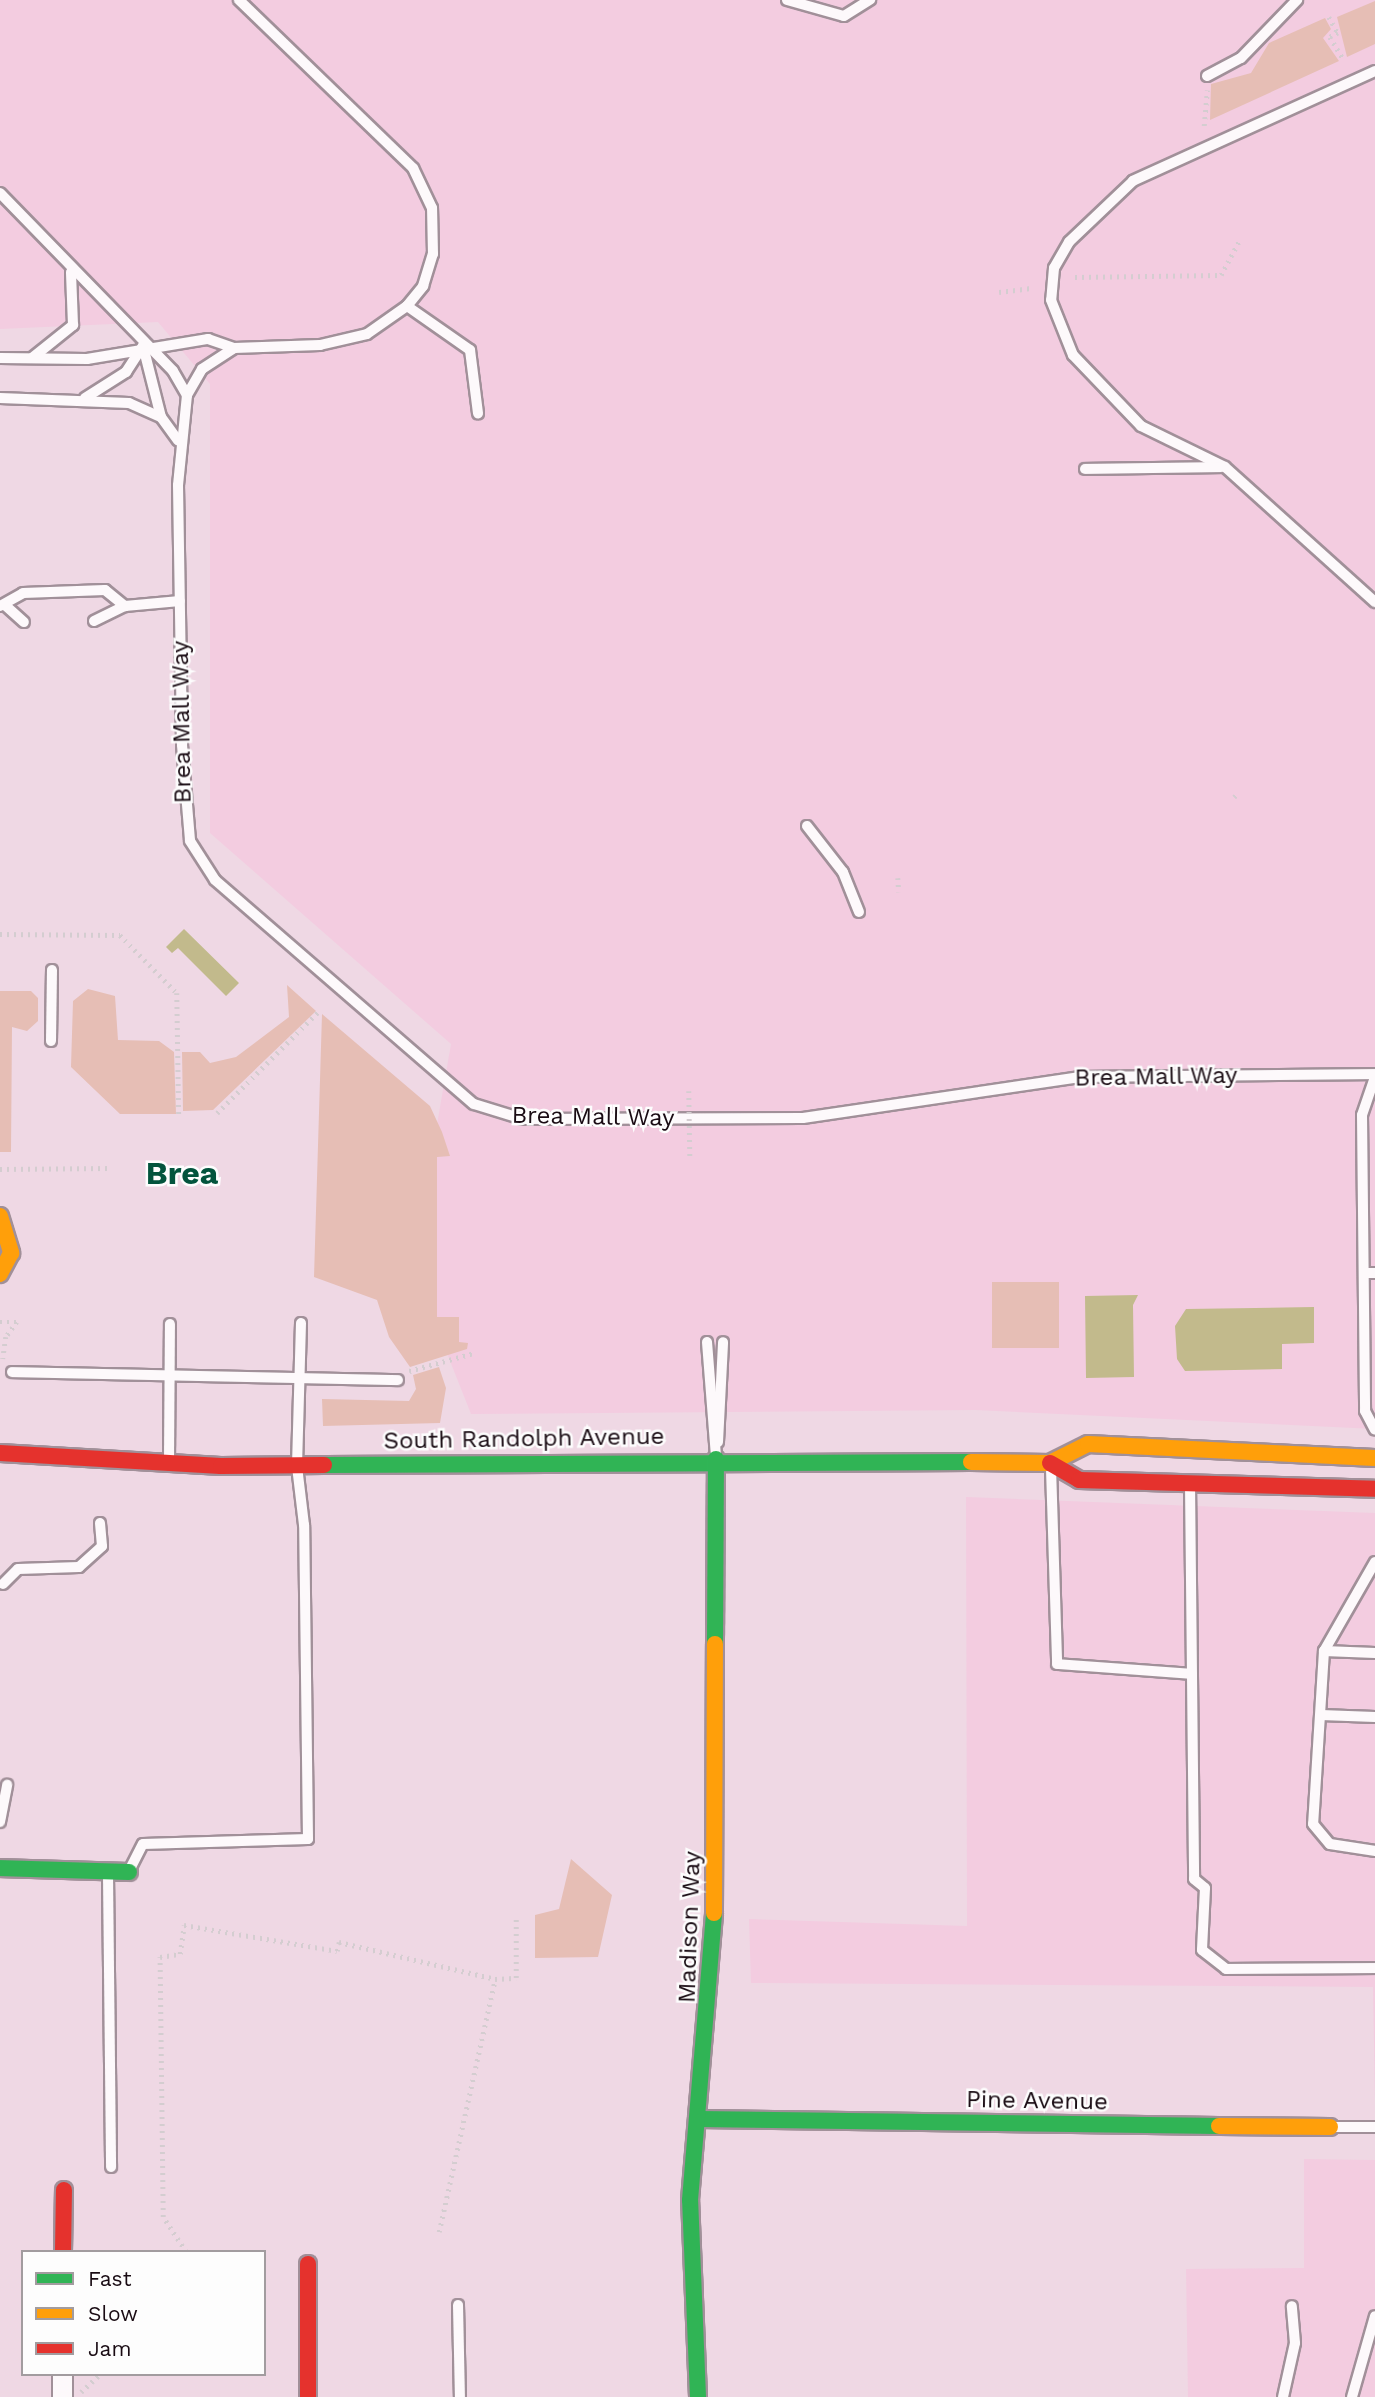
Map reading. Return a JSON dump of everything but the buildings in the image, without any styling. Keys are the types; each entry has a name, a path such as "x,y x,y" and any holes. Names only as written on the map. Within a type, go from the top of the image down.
{"street":[{"path":"0,1216 11,1253 0,1274"},
{"name":"South Randolph Avenue","path":"0,1453 169,1465 297,1466 716,1459 1050,1463 1088,1444 1375,1458"},
{"name":"Madison Way","path":"698,2397 690,2200 714,1969 716,1459"},
{"name":"South Randolph Avenue","path":"1050,1463 1079,1480 1375,1489"},
{"path":"0,1868 129,1871"},
{"name":"Pine Avenue","path":"699,2119 1330,2127"},
{"path":"63,2250 64,2190"},
{"path":"308,2264 308,2397"},
{"path":"61,2397 62,2376"}],"lane":[{"path":"0,358 106,357 143,346 208,339 234,348 347,342 407,306 422,286 432,254 425,184 239,0"},
{"path":"788,0 844,16 870,0"},
{"path":"1207,76 1241,58 1297,0"},
{"path":"1375,71 1133,181 1069,242 1055,268 1053,318 1073,355 1141,426 1225,467 1375,602"},
{"path":"0,193 71,272 143,346 173,371 187,396"},
{"path":"32,358 73,325 71,272"},
{"path":"407,306 470,350 478,413"},
{"path":"84,399 126,372 143,346"},
{"path":"143,346 161,417 178,440"},
{"path":"187,396 202,369 234,348"},
{"name":"Brea Mall Way","path":"187,396 189,429 178,440 184,820 201,861 244,907 458,1092 499,1115 803,1118 1082,1077 1375,1076 1362,1115 1370,1273 1365,1411 1375,1430"},
{"path":"0,398 84,399 129,403 161,417"},
{"path":"1085,469 1225,467"},
{"path":"24,622 3,606 23,593 105,590 125,607"},
{"path":"94,621 125,607 180,601"},
{"path":"807,826 843,872 859,912"},
{"path":"51,1041 52,970"},
{"path":"129,1871 143,1844 308,1839 305,1546 297,1466 301,1323"},
{"path":"169,1465 170,1324"},
{"path":"708,1342 709,1400 716,1459"},
{"path":"716,1459 723,1400 723,1342"},
{"path":"12,1372 398,1380"},
{"path":"1050,1463 1056,1664 1192,1674"},
{"path":"1190,1483 1195,1878 1205,1888 1202,1950 1226,1969 1375,1968"},
{"path":"3,1584 18,1569 79,1567 102,1546 100,1523"},
{"path":"1375,1562 1324,1651 1313,1824 1330,1844 1375,1851"},
{"path":"1324,1651 1375,1653"},
{"path":"1321,1715 1375,1717"},
{"path":"0,1822 7,1785"},
{"path":"108,1871 111,2167"},
{"name":"Pine Avenue","path":"1330,2127 1375,2127"},
{"path":"458,2305 460,2397"},
{"path":"1283,2397 1294,2343 1292,2306"},
{"path":"1352,2397 1375,2316"}],"path":[{"path":"1329,17 1338,33 1330,37 1344,60"},
{"path":"1204,126 1207,76"},
{"path":"1075,277 1221,275 1238,241"},
{"path":"999,292 1031,288"},
{"path":"898,878 898,892"},
{"path":"0,934 120,935 177,993 179,1114"},
{"path":"217,1113 320,1010"},
{"path":"689,1091 690,1156"},
{"path":"0,1169 111,1168"},
{"path":"0,1322 17,1322 6,1337 3,1361 12,1372"},
{"path":"398,1380 403,1373 474,1353"},
{"path":"185,2250 163,2217 160,1971 160,1957 180,1954 184,1925 337,1951 339,1941 495,1979 516,1978 516,1915"},
{"path":"439,2232 495,1979"},
{"path":"75,2397 98,2376"}],"shaded area":[{"path":"0,0 1375,0 1375,1429 975,1410 471,1414 433,1318 432,1153 451,1044 210,833 210,384 158,322 0,329"},
{"path":"1375,1 1375,44 1347,57 1337,17"},
{"path":"1325,18 1331,29 1323,38 1339,61 1210,120 1211,84 1251,73 1269,43"},
{"path":"184,929 239,983 226,996 178,948 172,953 166,947"},
{"path":"287,985 316,1011 213,1110 183,1111 182,1052 200,1052 210,1063 236,1057 289,1017"},
{"path":"88,989 115,996 118,1040 159,1041 174,1052 176,1114 120,1114 71,1067 73,1001"},
{"path":"0,991 31,991 38,998 38,1021 27,1031 12,1027 11,1152 0,1152"},
{"path":"322,1014 430,1106 442,1132 450,1156 437,1157 437,1317 459,1317 459,1342 468,1343 467,1349 410,1367 389,1337 377,1300 314,1277"},
{"path":"992,1282 1059,1282 1059,1348 992,1348"},
{"path":"1138,1295 1133,1305 1134,1377 1086,1378 1085,1296"},
{"path":"1314,1307 1314,1343 1282,1344 1282,1369 1185,1371 1177,1359 1175,1326 1186,1309"},
{"path":"439,1367 446,1388 440,1423 323,1426 322,1399 409,1401 416,1389 413,1375"},
{"path":"966,1497 1375,1513 1375,2100 1373,1987 751,1983 749,1919 967,1926"},
{"path":"571,1859 612,1895 598,1957 535,1958 535,1915 559,1909"},
{"path":"1304,2159 1375,2160 1375,2397 1188,2397 1186,2269 1304,2268"}],"traffic: fast":[{"path":"715,1644 716,1459"},
{"path":"324,1465 971,1462"},
{"path":"0,1868 129,1872"},
{"path":"698,2397 690,2200 714,1913"},
{"path":"699,2119 1219,2126"}],"traffic: slow":[{"path":"0,1216 11,1253 0,1274"},
{"path":"971,1462 1050,1463 1088,1444 1375,1458"},
{"path":"714,1913 715,1644"},
{"path":"1219,2126 1330,2127"}],"traffic: jam":[{"path":"0,1453 221,1466 324,1465"},
{"path":"1050,1463 1079,1480 1375,1489"},
{"path":"63,2250 64,2190"},
{"path":"308,2264 308,2397"}],"district":[{"name":"Brea","path":"182,1173"}]}
